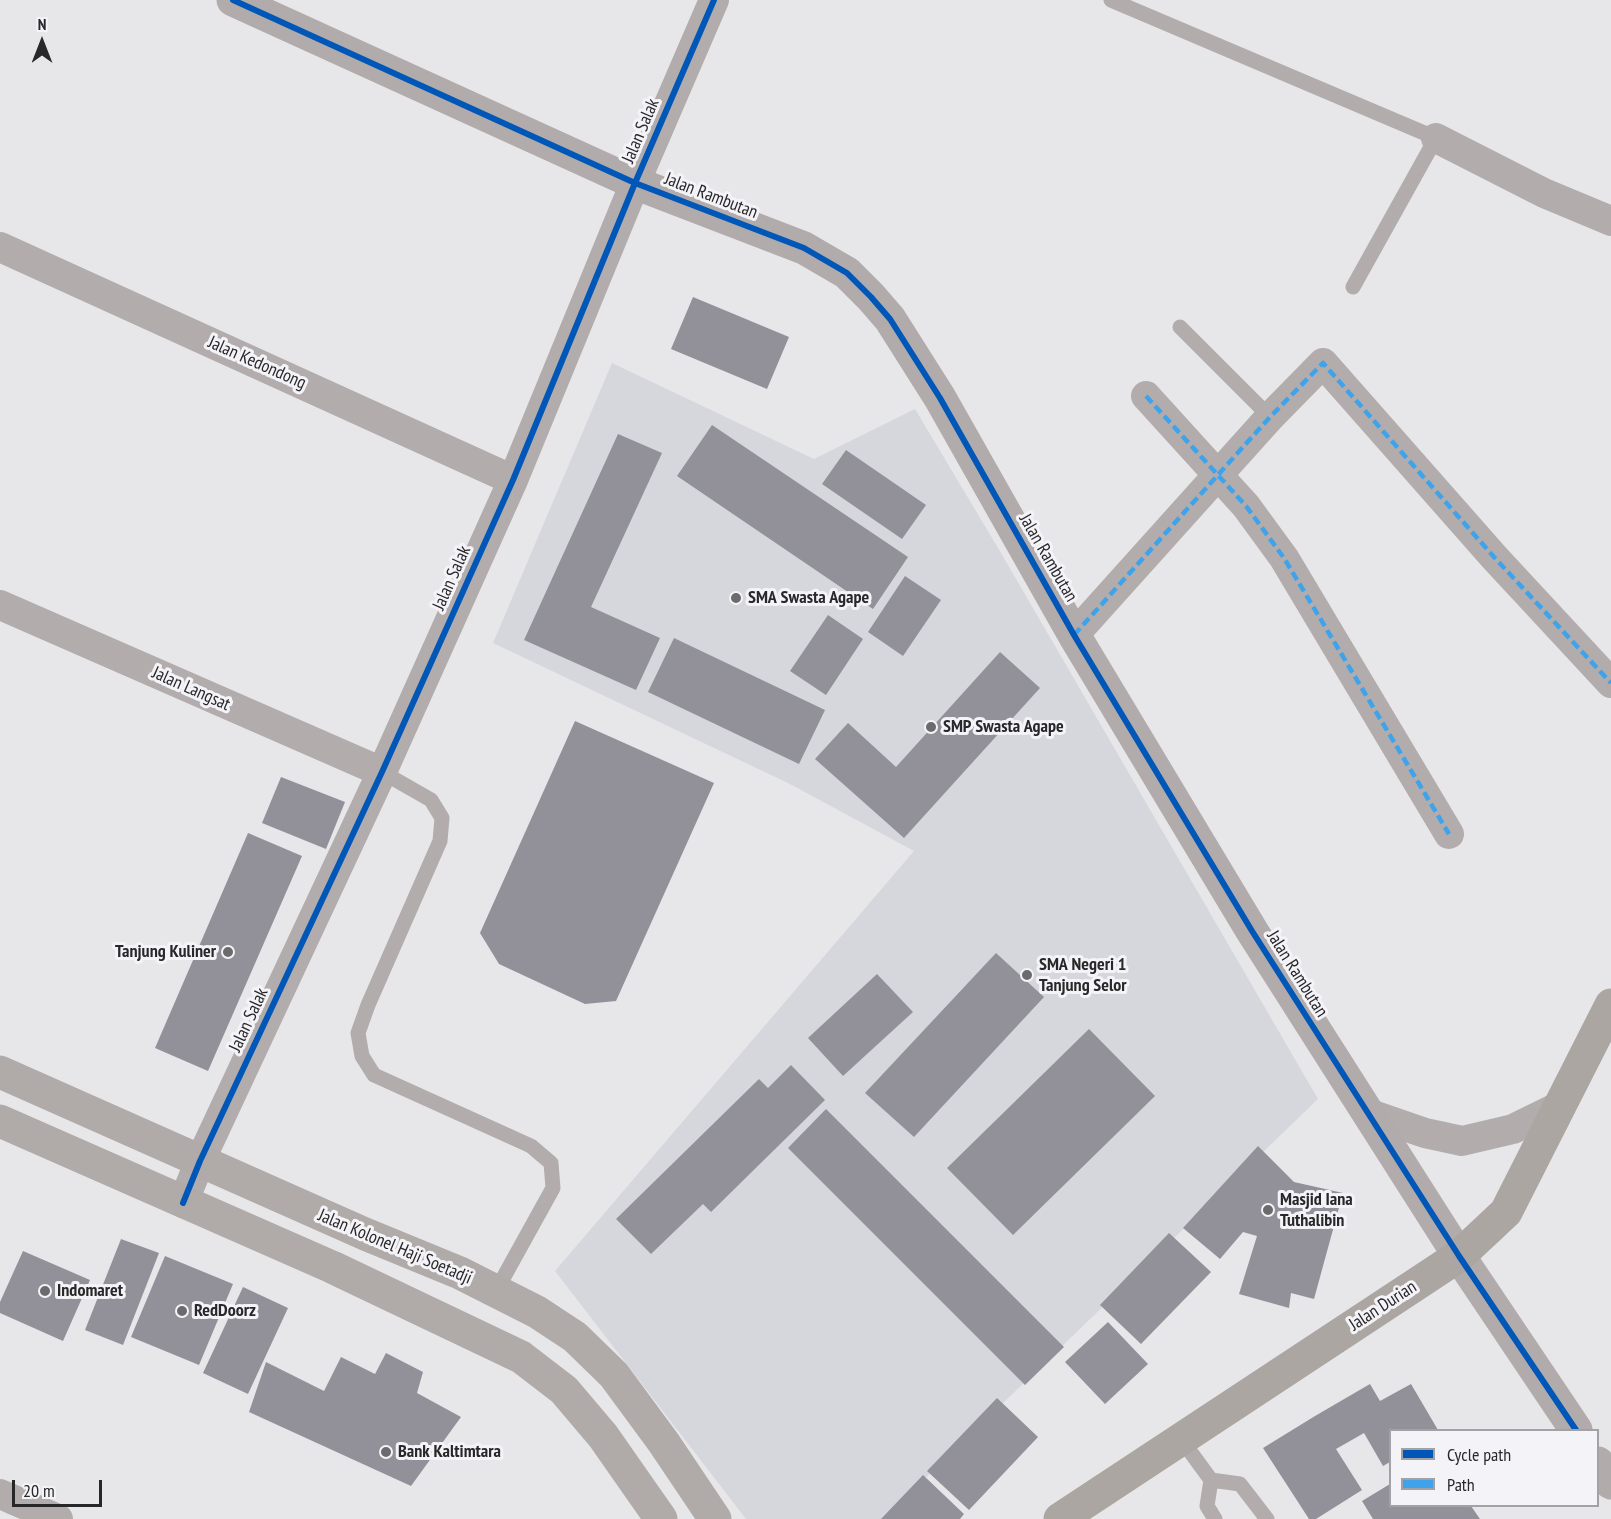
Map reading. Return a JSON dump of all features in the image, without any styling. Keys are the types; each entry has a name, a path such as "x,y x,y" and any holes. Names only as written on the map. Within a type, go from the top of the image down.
{"highway":[{"name":"Jalan Kolonel Haji Soetadji","path":"0,1072 460,1274 537,1312 575,1337 614,1375 664,1443 715,1519"},
{"path":"0,1121 332,1268 521,1358 564,1390 603,1436 661,1519"}],"main road":[{"name":"Jalan Durian","path":"1060,1519 1459,1256 1506,1212 1611,1005"}],"street":[{"name":"Jalan Rambutan","path":"234,0 635,183 804,248 847,273 871,297 890,319 940,398 1074,635 1252,931 1459,1256 1575,1429"},
{"name":"Jalan Salak","path":"183,1203 200,1161 382,772 513,480 635,183 714,0"},
{"path":"1436,138 1544,193 1611,221"},
{"name":"Jalan Kedondong","path":"0,247 513,480"},
{"path":"1074,635 1270,417 1323,363 1494,557 1611,683"},
{"path":"1146,396 1246,506 1284,558 1449,834"},
{"name":"Jalan Langsat","path":"0,605 382,772"},
{"path":"1367,1113 1425,1133 1462,1141 1513,1129 1560,1106"},
{"path":"1599,1465 1611,1484"},
{"path":"0,1494 58,1519"}],"lane":[{"path":"1112,0 1436,138 1353,287"},
{"path":"1179,327 1270,417"},
{"path":"382,772 431,800 442,818 440,841 368,1005 358,1033 362,1056 374,1075 531,1146 552,1163 553,1188 496,1292"},
{"path":"1181,1439 1211,1480 1207,1506 1215,1519"},
{"path":"1211,1480 1240,1484 1267,1519"}],"shaded area":[{"name":"SMA Negeri 1 Tanjung Selor","path":"612,363 814,459 915,409 1318,1099 883,1519 746,1519 555,1271 914,851 790,784 493,643"}],"building":[{"path":"693,297 789,337 767,389 671,349"},
{"path":"712,425 908,557 873,609 677,476"},
{"path":"618,434 662,453 591,607 660,638 636,690 524,640"},
{"path":"846,450 926,505 902,539 822,484"},
{"path":"905,576 941,600 903,656 868,632"},
{"path":"828,615 863,639 826,695 790,671"},
{"path":"674,638 825,710 799,764 648,692"},
{"path":"1000,652 1040,688 904,838 815,759 848,723 896,767"},
{"path":"575,721 714,783 616,1001 585,1004 499,964 480,933"},
{"path":"281,777 345,802 326,849 262,823"},
{"name":"Tanjung Kuliner","path":"248,833 302,856 208,1071 155,1048"},
{"path":"996,953 1044,997 914,1137 865,1093"},
{"path":"877,974 913,1012 843,1076 808,1038"},
{"path":"1089,1029 1155,1096 1013,1235 947,1168"},
{"path":"791,1065 825,1100 711,1212 703,1204 651,1254 616,1219 759,1079 768,1088"},
{"path":"826,1109 1064,1347 1025,1385 788,1148"},
{"name":"Masjid Iana Tuthalibin","path":"1258,1146 1294,1182 1343,1193 1314,1299 1291,1293 1289,1308 1239,1294 1257,1236 1243,1232 1220,1259 1183,1228"},
{"path":"1169,1233 1211,1272 1141,1344 1100,1305"},
{"path":"121,1239 159,1253 123,1345 85,1330"},
{"name":"Indomaret","path":"23,1251 90,1280 63,1341 0,1313 0,1302"},
{"name":"RedDoorz","path":"165,1256 233,1284 199,1365 131,1337"},
{"path":"243,1287 288,1308 248,1394 203,1373"},
{"path":"1108,1322 1148,1364 1105,1404 1065,1362"},
{"name":"Bank Kaltimtara","path":"386,1353 423,1372 417,1393 461,1417 411,1486 249,1412 266,1362 324,1391 341,1357 375,1374"},
{"path":"1370,1384 1380,1401 1411,1384 1437,1429 1389,1429 1389,1463 1383,1466 1364,1433 1336,1449 1362,1490 1316,1519 1309,1519 1263,1448"},
{"path":"997,1398 1038,1437 969,1510 927,1471"},
{"path":"923,1475 964,1514 960,1519 881,1519"},
{"path":"1389,1485 1389,1507 1472,1507 1480,1519 1373,1519 1362,1501"}],"marked path":[{"path":"1074,635 1270,417 1323,363 1494,557 1611,683"},
{"path":"1146,396 1246,506 1284,558 1449,834"}],"cycle path":[{"path":"233,0 635,183 804,248 847,273 871,297 890,319 940,398 1074,635 1252,931 1459,1256 1575,1429"},
{"path":"183,1203 200,1161 382,772 513,480 635,183 714,0"}],"place":[{"name":"SMA Swasta Agape","path":"736,598"},
{"name":"SMP Swasta Agape","path":"931,727"},
{"name":"Tanjung Kuliner","path":"228,952"},
{"name":"SMA Negeri 1 Tanjung Selor","path":"1027,975"},
{"name":"Masjid Iana Tuthalibin","path":"1268,1210"},
{"name":"Indomaret","path":"45,1291"},
{"name":"RedDoorz","path":"182,1311"},
{"name":"Bank Kaltimtara","path":"386,1452"}]}
